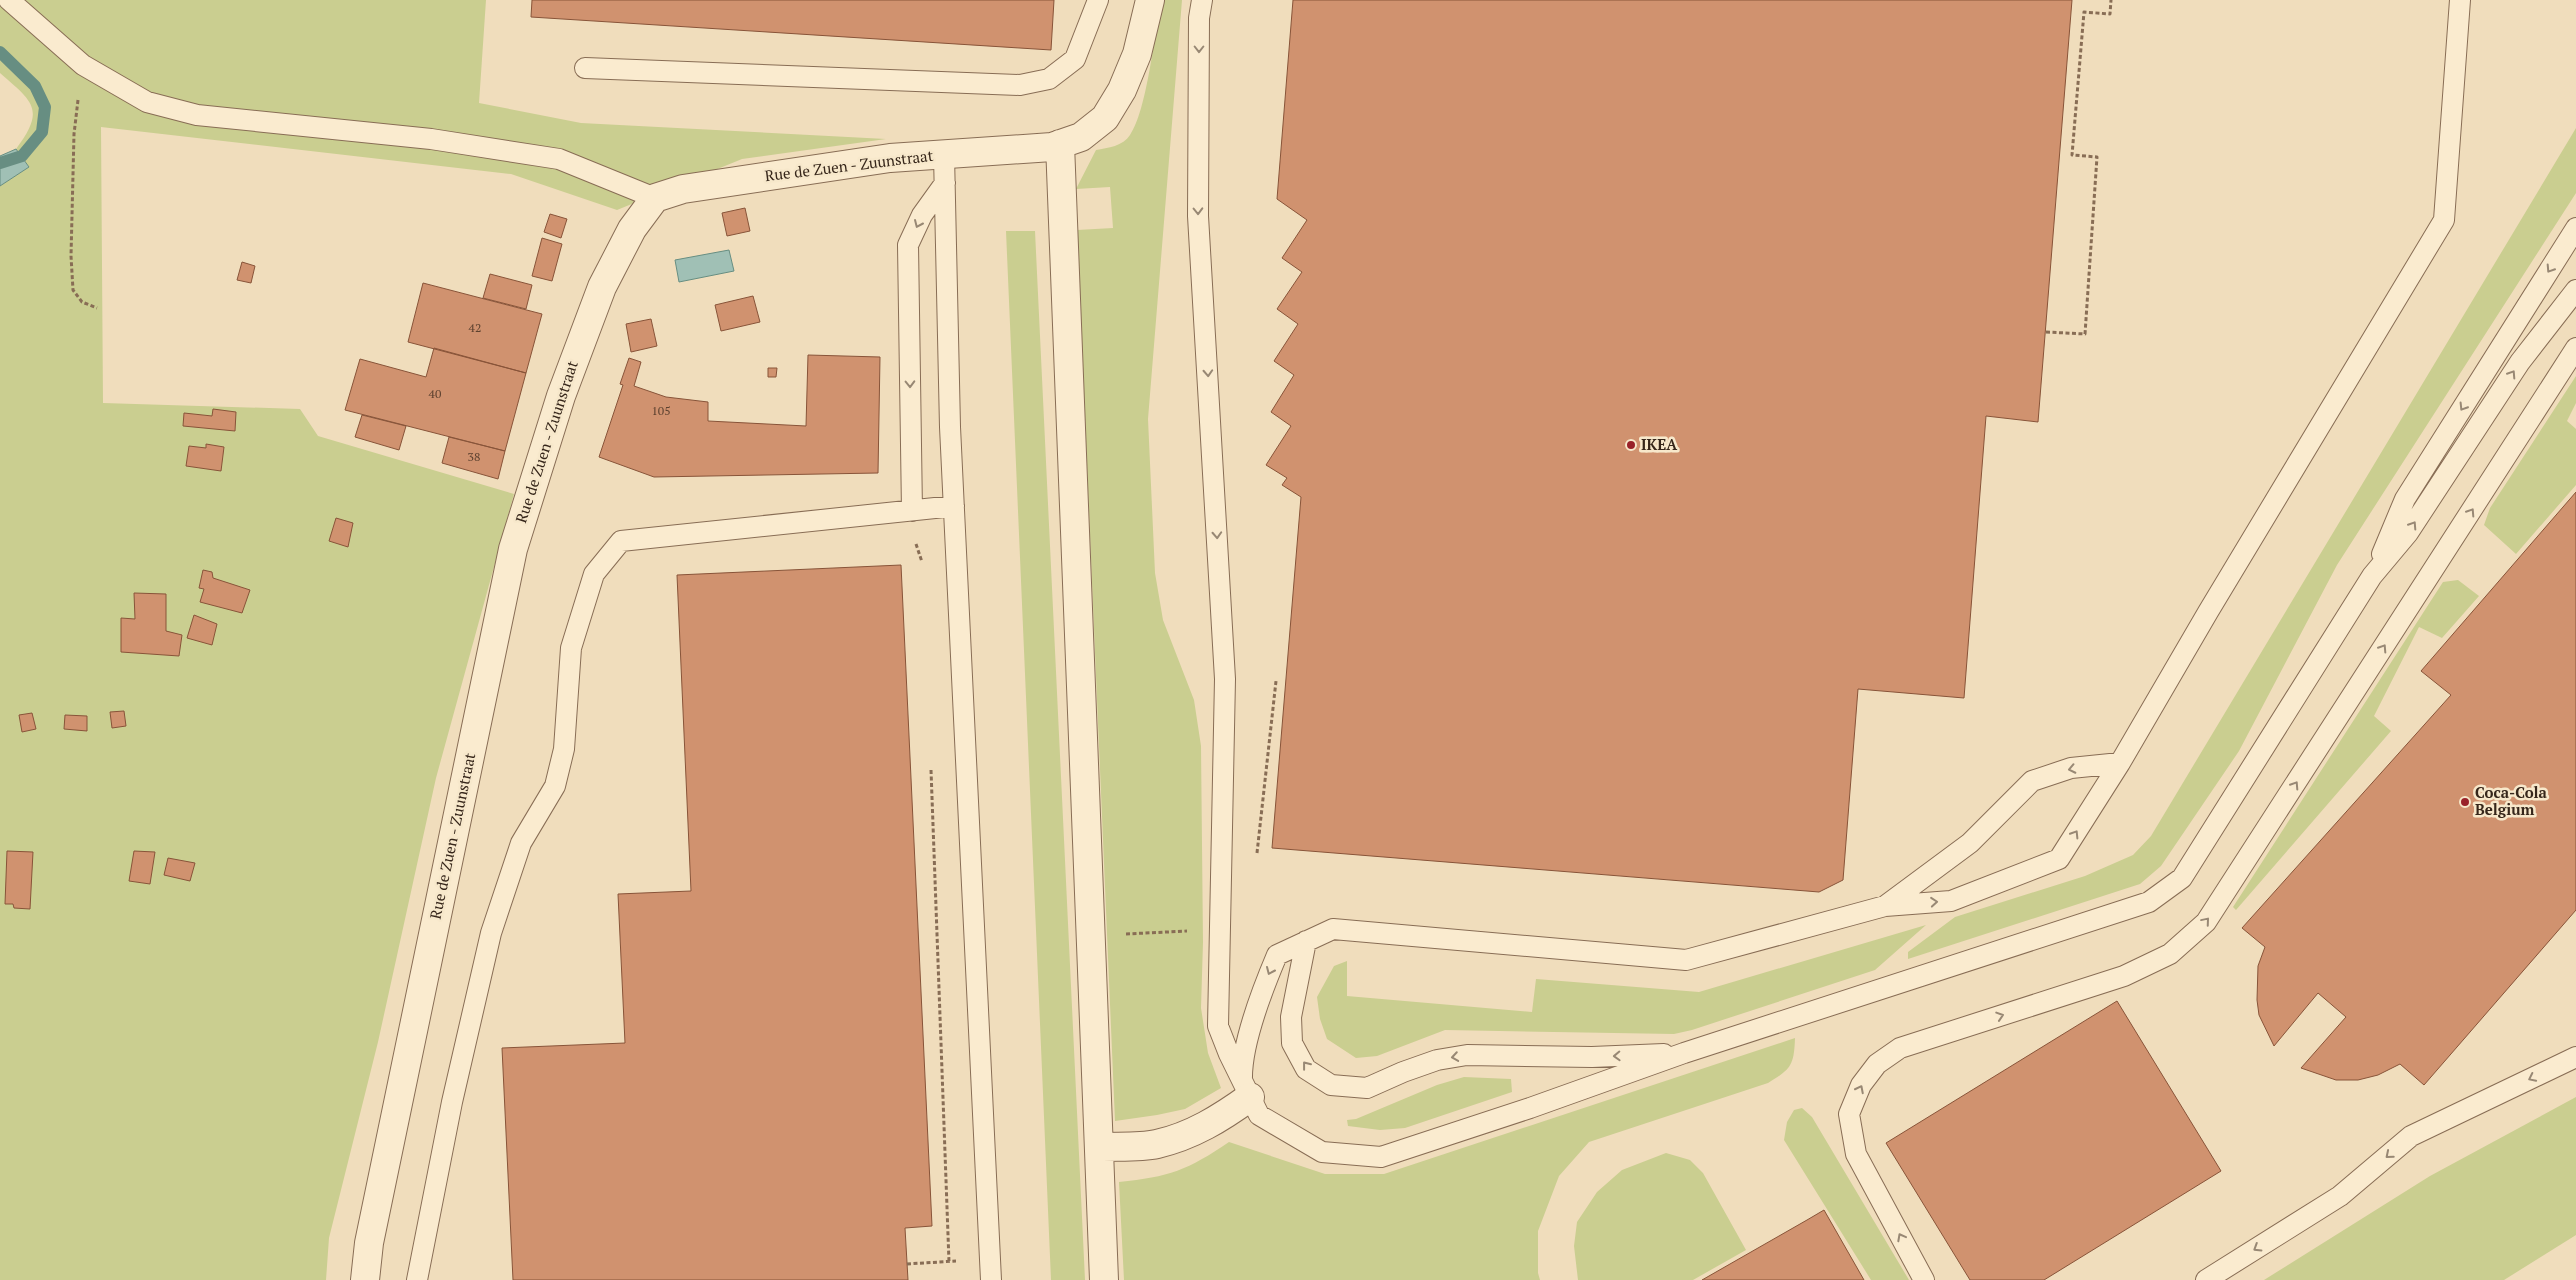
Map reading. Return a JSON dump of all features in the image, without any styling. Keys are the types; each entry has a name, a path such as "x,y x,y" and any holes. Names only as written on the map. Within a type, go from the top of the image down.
{"street":[{"name":"Rue de Zuen - Zuunstraat","path":"365,1280 369,1243 513,549 560,396 602,287 632,228 655,198 683,189 890,158 1052,148 1081,138 1105,118 1122,90 1137,54 1150,0"},
{"path":"1060,144 1104,1280"},
{"path":"1099,1147 1156,1144 1187,1134 1213,1123 1246,1090"}],"lane":[{"path":"9,0 83,65 147,102 197,115 431,139 559,159 655,198"},
{"path":"585,68 1020,85 1049,79 1074,59 1098,0"},
{"path":"1202,0 1198,18 1198,216 1225,679 1218,1026 1259,1115 1322,1152 1381,1157 1530,1108 1684,1054 2149,902 2182,878 2372,576 2408,533 2520,362 2576,290"},
{"path":"1246,1090 1241,1062 1265,982 1277,955 1333,929 1686,960 1885,906 1951,901 2059,859 2120,763 2208,612 2444,220 2460,0"},
{"path":"944,155 950,427 991,1280"},
{"path":"909,512 908,245 922,215 945,183"},
{"path":"2372,576 2406,499 2576,228"},
{"path":"1924,1280 1856,1154 1849,1114 1861,1085 1877,1064 1900,1048 2124,976 2170,954 2206,922 2576,348"},
{"path":"417,1280 452,1102 491,934 521,844 554,786 564,749 571,648 594,574 621,542 665,535 954,506"},
{"path":"1885,906 1970,843 2032,781 2071,768 2120,763"},
{"path":"1306,941 1293,1008 1292,1043 1306,1069 1331,1084 1367,1088 1437,1060 1467,1055 1592,1057 1684,1054"},
{"path":"2206,1280 2340,1196 2411,1136 2576,1058"}],"path":[{"path":"2046,332 2085,334 2097,157 2072,155 2084,12 2110,14 2111,0"},
{"path":"83,65 74,134 71,256 73,290 82,302 97,308"},
{"path":"909,512 923,567"},
{"path":"930,765 949,1262"},
{"path":"907,1264 990,1260"}],"green space":[{"path":"0,0 486,0 479,103 581,123 886,139 742,159 617,210 511,174 101,127 103,403 300,409 318,436 514,494 436,778 378,1042 329,1238 326,1280 0,1280 0,186 29,167 16,149 31,124 33,115 32,107 21,91 0,73"},
{"path":"1161,0 1182,0 1148,419 1155,573 1163,620 1194,700 1201,746 1203,942 1201,1008 1208,1053 1221,1088 1185,1109 1115,1121 1077,230 1113,228 1110,187 1076,189 1096,150 1115,146 1123,142 1130,135 1136,124 1146,90"},
{"path":"2576,128 2576,193 2337,565 2239,751 2161,866 2140,884 1908,959 1908,952 1955,917 2085,876 2133,855 2151,836"},
{"path":"1006,231 1035,231 1085,1280 1051,1280"},
{"path":"2576,376 2576,403 2567,421 2576,429 2576,485 2516,554 2484,525 2490,508"},
{"path":"2458,580 2479,596 2442,638 2419,627 2374,716 2391,731 2236,910 2233,907 2443,582"},
{"path":"1926,925 1875,970 1692,1030 1674,1034 1445,1030 1377,1056 1356,1058 1327,1039 1320,1019 1317,997 1334,966 1347,961 1347,996 1532,1012 1536,979 1699,992"},
{"path":"1795,1038 1794,1055 1790,1066 1768,1083 1589,1142 1559,1176 1538,1231 1538,1273 1540,1280 1124,1280 1119,1182 1152,1178 1177,1171 1202,1159 1229,1142 1325,1174 1384,1174"},
{"path":"1464,1077 1511,1079 1512,1092 1405,1128 1380,1130 1348,1126 1347,1120 1356,1119 1437,1085"},
{"path":"2576,1097 2576,1235 2504,1280 2264,1280 2430,1176"},
{"path":"1802,1108 1812,1117 1909,1280 1871,1280 1784,1140 1787,1122 1794,1110"},
{"path":"1666,1153 1690,1160 1703,1173 1746,1250 1693,1280 1578,1280 1574,1246 1577,1222 1597,1192 1622,1170"}],"water":[{"path":"16,149 29,167 0,186 0,156"},
{"path":"729,250 734,271 679,282 675,260"}],"building":[{"path":"532,0 1054,0 1051,50 531,17"},
{"name":"IKEA","path":"1293,0 2072,0 2038,422 1986,416 1964,698 1858,689 1843,880 1819,892 1272,848 1301,497 1282,485 1287,478 1266,465 1291,426 1271,412 1294,375 1274,361 1298,324 1277,309 1302,272 1282,258 1307,220 1277,199"},
{"path":"745,208 750,231 727,236 722,213"},
{"path":"550,214 567,219 561,238 544,232"},
{"path":"542,238 562,244 552,281 532,276"},
{"path":"242,262 255,266 251,283 237,280"},
{"path":"490,274 532,285 526,309 483,298"},
{"path":"423,283 542,314 526,373 408,342"},
{"path":"753,296 760,322 721,331 715,305"},
{"path":"651,319 657,346 631,352 626,324"},
{"path":"434,348 526,373 505,451 345,410 360,359 426,377"},
{"path":"808,355 880,357 878,473 654,477 599,457 623,385 620,384 629,358 641,362 634,386 666,397 708,402 708,421 806,426"},
{"path":"768,368 777,368 776,377 768,377"},
{"path":"213,409 236,412 235,431 183,426 184,413 212,416"},
{"path":"362,415 406,426 399,450 355,437"},
{"path":"449,437 505,451 498,479 442,463"},
{"path":"206,444 224,447 221,471 186,466 189,446 206,448"},
{"name":"Coca-Cola Belgium","path":"2576,492 2576,910 2424,1085 2400,1064 2378,1075 2358,1080 2336,1080 2301,1068 2346,1017 2318,993 2274,1046 2259,1015 2257,1000 2258,966 2265,947 2242,928 2451,695 2421,671"},
{"path":"336,518 353,523 348,547 329,541"},
{"path":"901,565 932,1226 905,1228 908,1280 513,1280 502,1048 625,1043 618,894 691,891 677,575"},
{"path":"203,570 212,572 213,578 250,590 242,613 200,602 204,589 199,588"},
{"path":"134,593 166,594 166,631 182,635 179,656 121,652 121,618 135,619"},
{"path":"194,615 217,624 212,645 187,638"},
{"path":"124,711 126,726 112,728 110,712"},
{"path":"32,713 36,729 22,732 19,715"},
{"path":"65,715 87,716 87,731 64,729"},
{"path":"7,851 33,852 30,909 14,908 13,904 5,904"},
{"path":"134,851 155,852 150,884 129,881"},
{"path":"168,858 195,863 190,881 164,875"},
{"path":"2117,1001 2221,1171 2044,1280 1970,1280 1886,1143"},
{"path":"1824,1210 1864,1280 1702,1280 1807,1220"}],"waterway":[{"path":"0,52 35,86 45,107 42,132 22,156 0,163"}],"place":[{"name":"IKEA","path":"1631,445"},
{"name":"Coca-Cola Belgium","path":"2465,802"}]}
